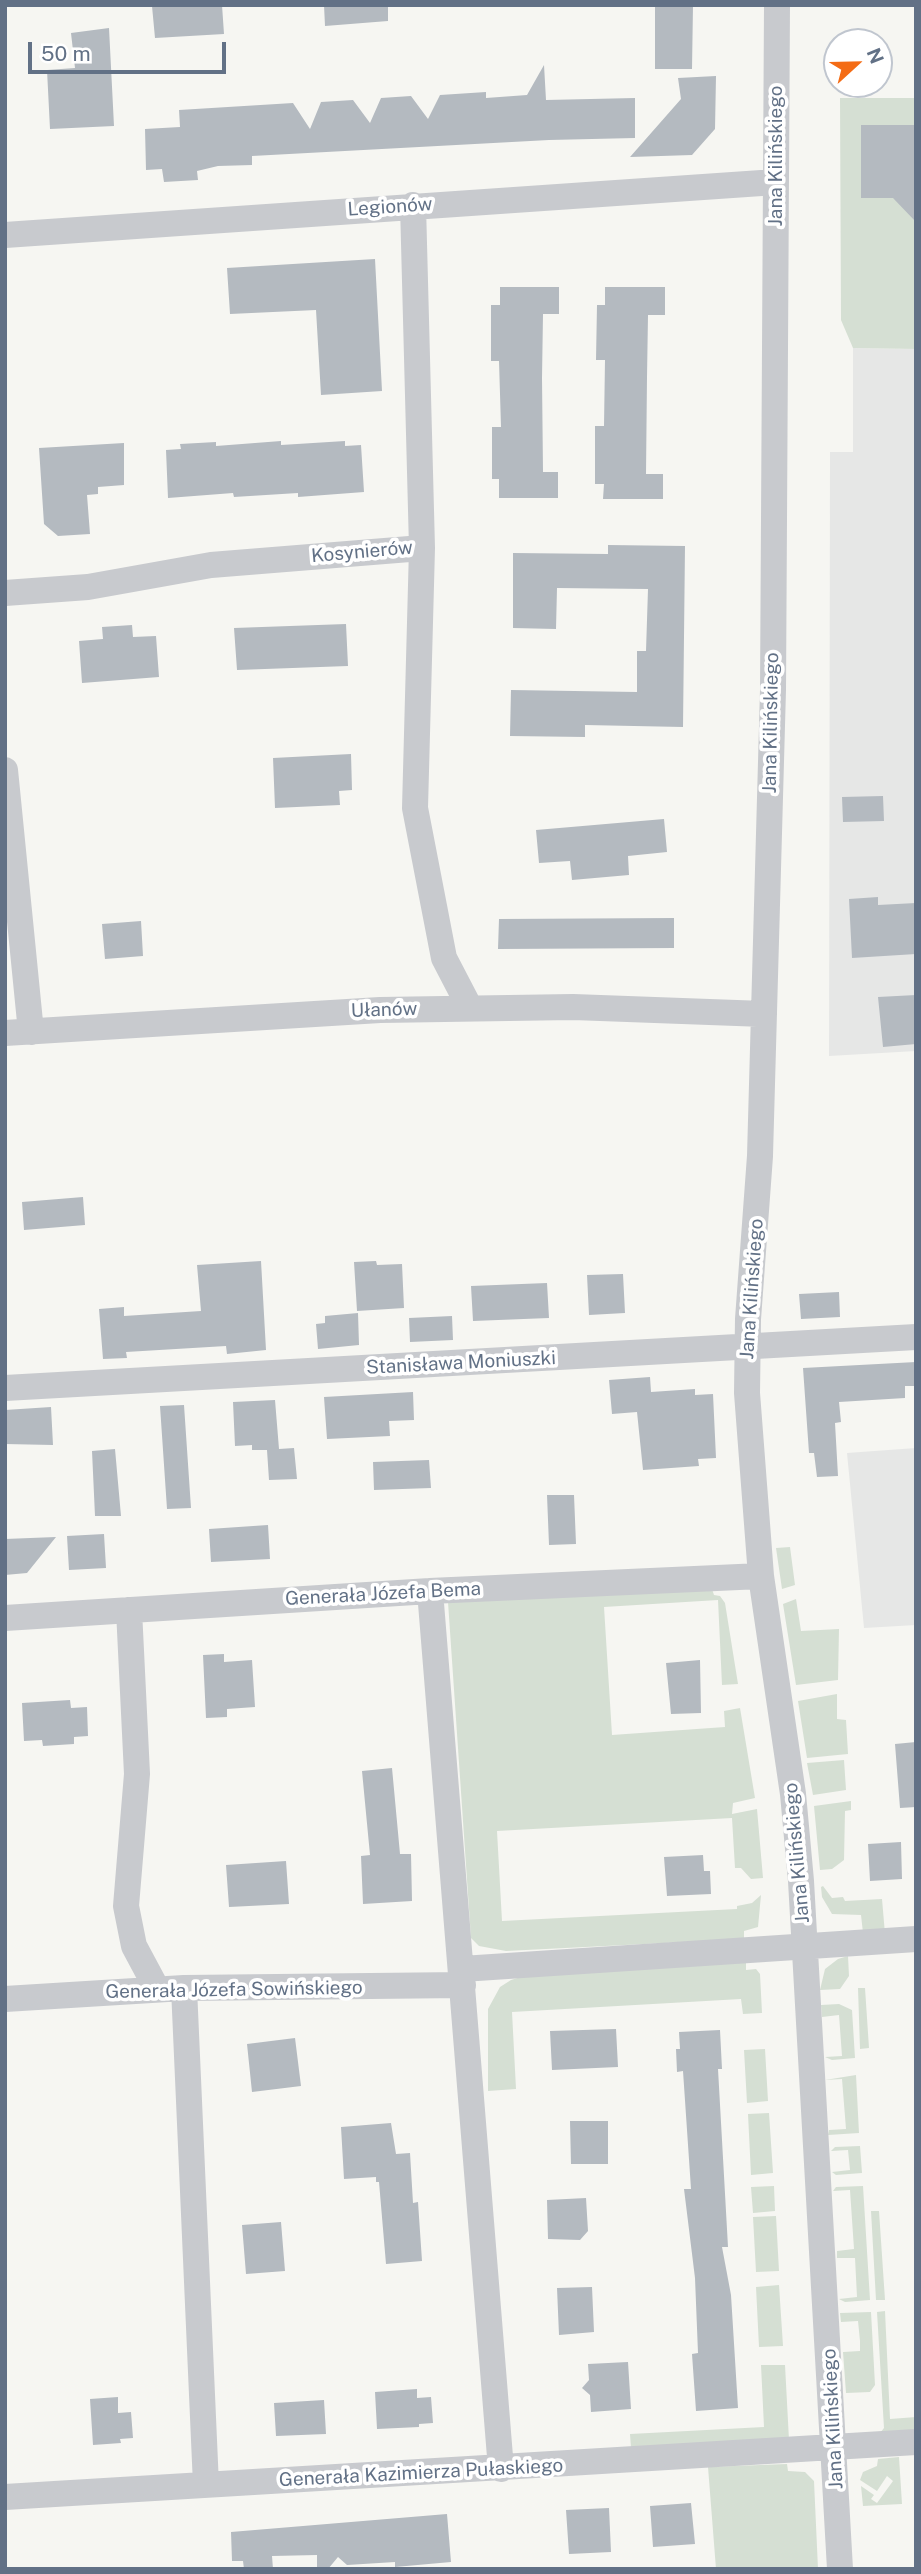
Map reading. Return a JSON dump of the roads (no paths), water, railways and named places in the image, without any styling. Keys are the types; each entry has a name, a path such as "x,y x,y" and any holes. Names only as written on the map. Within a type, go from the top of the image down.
{"street":[{"name":"Jana Kilińskiego","path":"777,5 773,690 757,1220 747,1393 761,1576 795,1813 836,2449 840,2569"},
{"name":"Legionów","path":"5,235 776,182"},
{"name":"Kosynierów","path":"5,593 88,587 211,565 422,548 413,205"},
{"path":"422,548 415,808 444,958 470,1007"},
{"path":"5,770 32,1032"},
{"name":"Ułanów","path":"5,1033 470,1007 764,1014"},
{"name":"Stanisława Moniuszki","path":"5,1388 916,1337"},
{"name":"Generała Józefa Bema","path":"5,1618 430,1591 761,1576"},
{"path":"430,1591 501,2469"},
{"path":"129,1610 137,1774 126,1906 134,1946 157,1989"},
{"name":"Generała Józefa Sowińskiego","path":"5,1999 157,1989 463,1977 916,1938"},
{"path":"184,1988 206,2485"},
{"name":"Generała Kazimierza Pułaskiego","path":"5,2497 836,2449 916,2442"}]}
